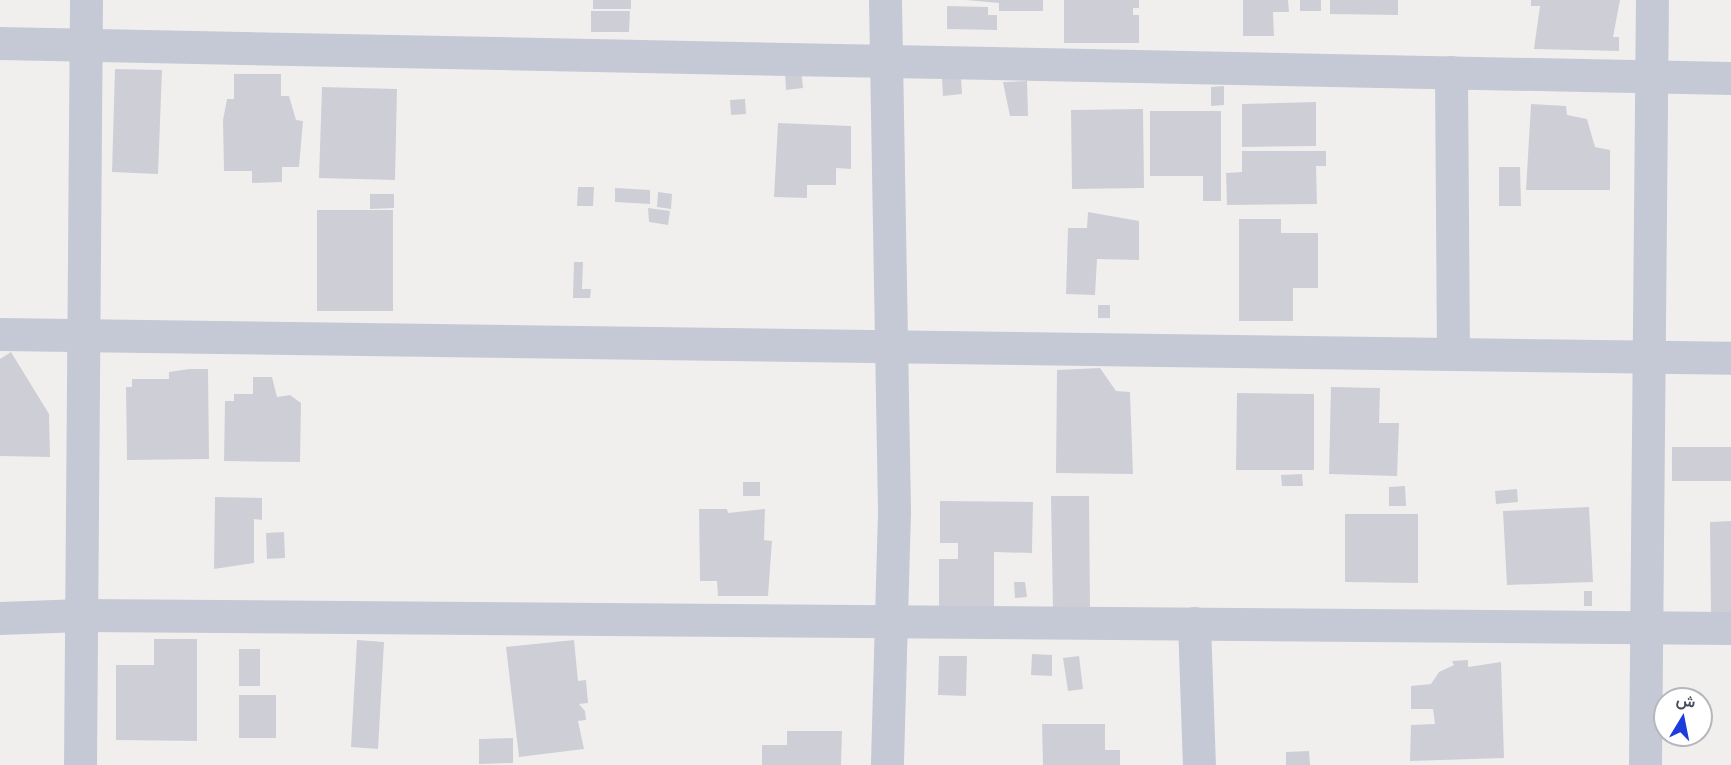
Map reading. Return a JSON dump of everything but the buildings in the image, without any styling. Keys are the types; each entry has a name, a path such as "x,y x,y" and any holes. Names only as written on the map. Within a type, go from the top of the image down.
{"street":[{"path":"80,765 86,0"},
{"path":"885,0 892,346 891,621 887,765"},
{"path":"1645,765 1642,627 1652,0"},
{"path":"0,43 1731,78"},
{"path":"1451,72 1453,354"},
{"path":"0,334 1731,358"},
{"path":"0,618 81,615 1731,628"},
{"path":"1194,623 1199,765"}]}
